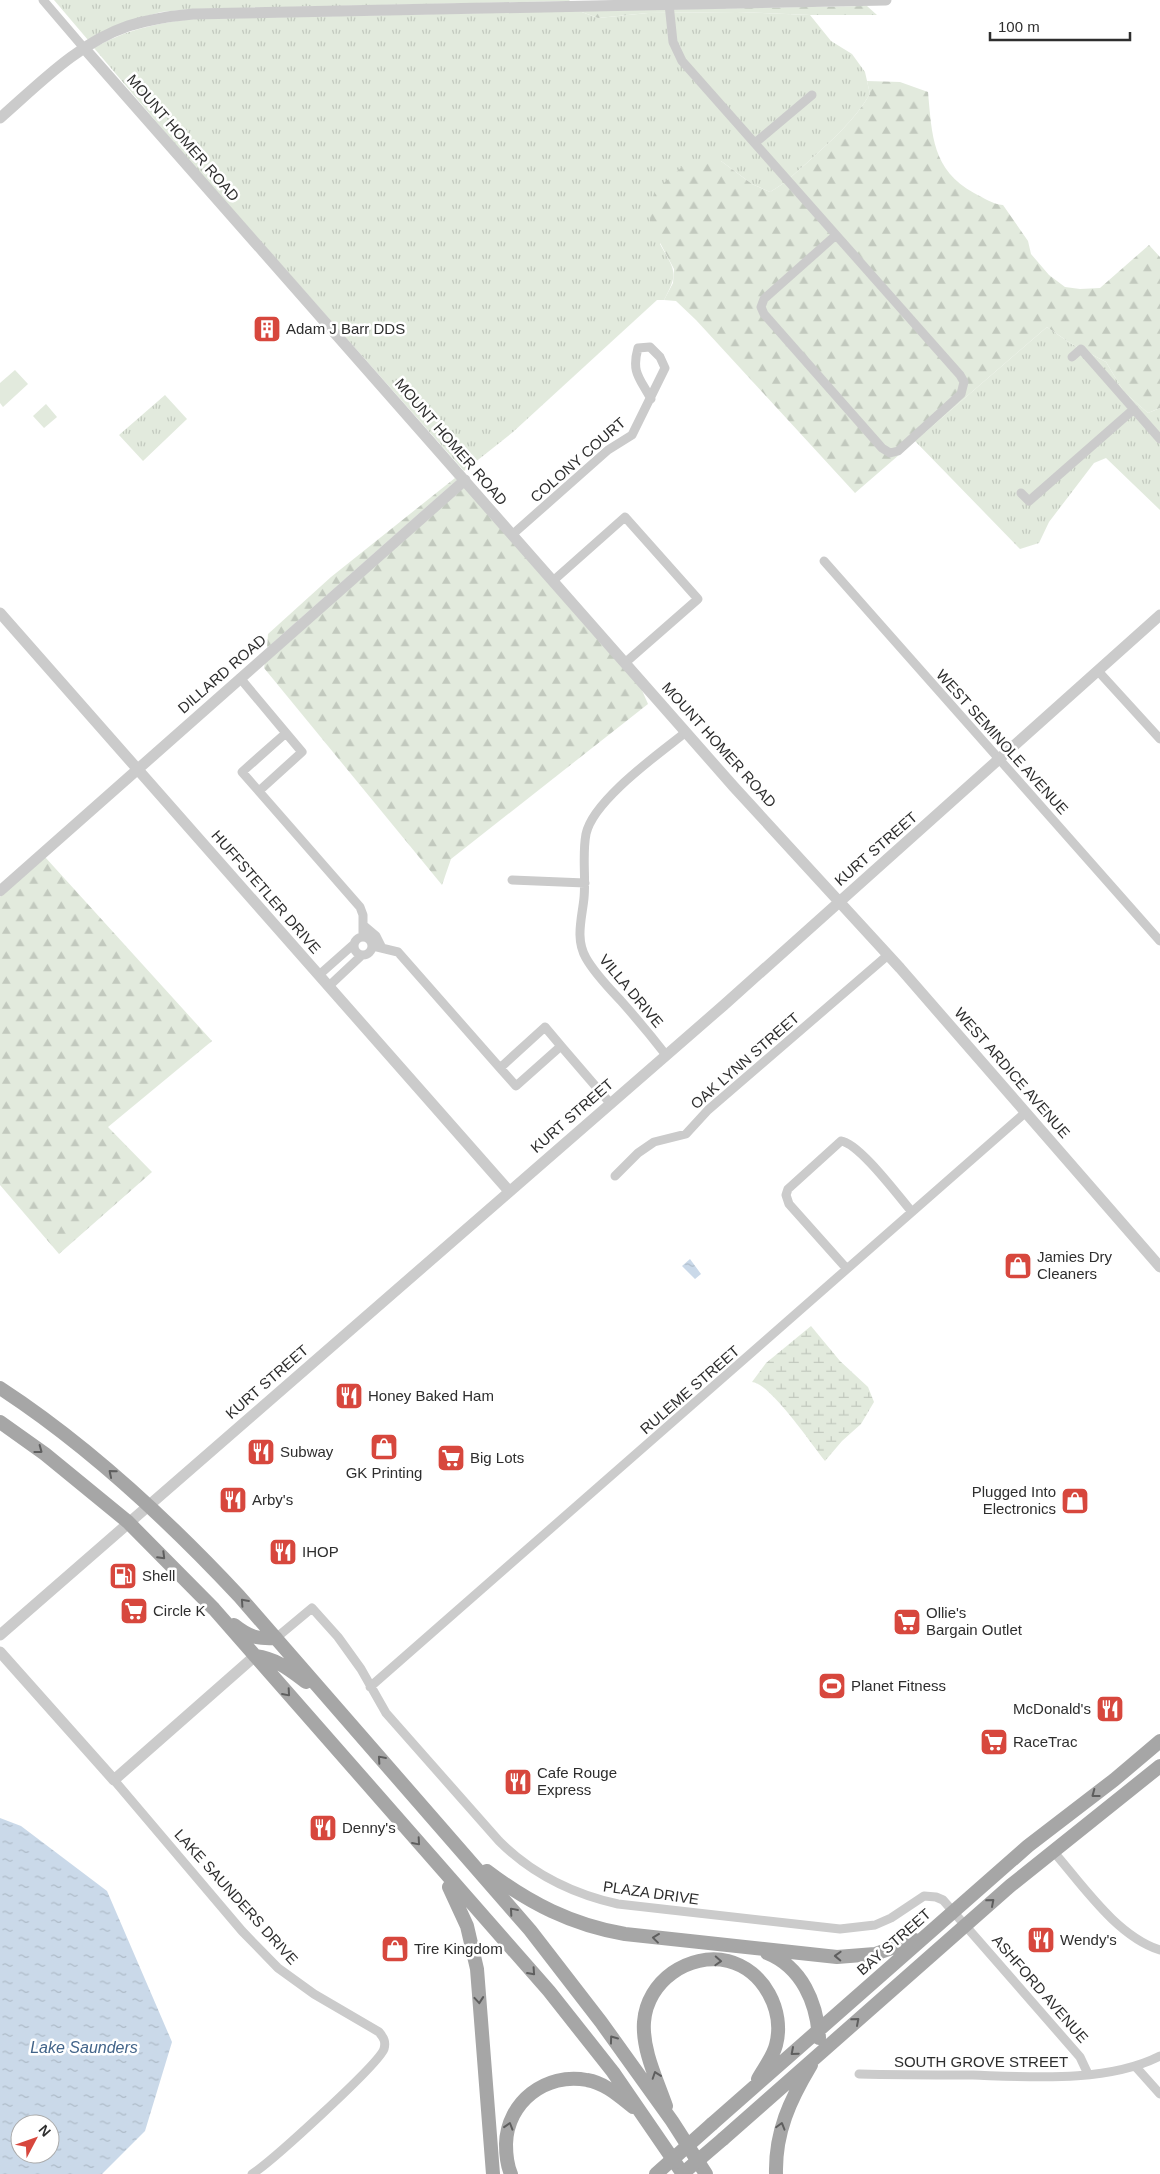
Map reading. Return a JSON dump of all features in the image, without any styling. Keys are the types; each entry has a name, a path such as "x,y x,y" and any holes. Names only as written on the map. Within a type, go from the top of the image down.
{"main road":[{"path":"0,1388 92,1456 149,1504 198,1552 276,1638 462,1852 572,1983 672,2121 706,2174"},
{"path":"0,1422 45,1454 128,1522 214,1609 584,2033 644,2115 683,2174 1052,1850 1160,1766"},
{"path":"214,1609 244,1633 259,1639 276,1638"},
{"path":"255,1656 269,1658 280,1663 327,1698"},
{"name":"BAY STREET","path":"656,2174 1028,1846 1114,1780 1160,1741"},
{"path":"462,1852 525,1898 575,1922 598,1930 757,1949 855,1957 888,1951 933,1929"},
{"path":"441,1870 467,1926 477,1969 492,2174"},
{"path":"757,1949 784,1962 802,1981 814,2006 818,2031 819,2053 786,2110 777,2144 776,2174"},
{"path":"672,2121 649,2057 645,2039 644,2014 654,1991 661,1982 691,1962 720,1960 739,1965 760,1981 772,1998 778,2021 776,2046 752,2089"},
{"path":"511,2174 506,2153 506,2135 509,2123 529,2095 545,2084 575,2079 594,2082 610,2090 644,2115"}],"street":[{"name":"MOUNT HOMER ROAD","path":"43,0 734,787 840,901"},
{"path":"0,118 84,48 128,26 161,17 193,14 886,0"},
{"path":"669,4 673,42 676,51 960,375 964,382 961,394 898,451 890,453 882,448 764,314 761,307 764,299 836,235"},
{"path":"756,143 812,95"},
{"name":"COLONY COURT","path":"513,534 608,450 632,435 651,399 655,385 665,368 660,357 650,347 638,348 635,360 639,380 651,399"},
{"path":"1072,357 1081,349 1160,439"},
{"path":"1021,493 1029,501 1134,409"},
{"name":"DILLARD ROAD","path":"0,891 465,480"},
{"path":"554,580 625,517 698,599 626,662"},
{"name":"WEST SEMINOLE AVENUE","path":"824,561 1160,940"},
{"name":"HUFFSTETLER DRIVE","path":"0,612 509,1191"},
{"name":"KURT STREET","path":"0,1635 610,1104 1160,615"},
{"path":"1098,671 1160,739"},
{"path":"240,678 302,752 259,791"},
{"name":"VILLA DRIVE","path":"666,1054 596,973 585,957 580,936 585,883 586,834 593,817 601,806 626,782 686,732"},
{"path":"286,733 242,772 360,907 363,915 363,936"},
{"path":"512,880 585,883"},
{"name":"WEST ARDICE AVENUE","path":"840,901 1160,1267"},
{"path":"363,925 376,936 377,947"},
{"path":"319,976 354,944 357,938 363,936 371,940 377,947 398,952 516,1086 561,1046"},
{"path":"354,944 357,952 362,955"},
{"path":"329,986 362,955 368,954 377,947"},
{"name":"OAK LYNN STREET","path":"615,1176 638,1153 654,1142 686,1134 708,1110 888,955"},
{"path":"330,966 339,977"},
{"path":"500,1068 545,1027 610,1104"},
{"name":"RULEME STREET","path":"370,1687 1026,1112"},
{"path":"847,1269 789,1204 786,1196 788,1189 842,1141 848,1142 860,1151 912,1212"},
{"name":"PLAZA DRIVE","path":"276,1638 312,1608 361,1669 386,1713 504,1847 545,1876 584,1896 618,1904 840,1929 875,1925 891,1918 924,1896 943,1900 966,1924"},
{"name":"LAKE SAUNDERS DRIVE","path":"0,1652 114,1780 242,1931 278,1968 314,1994 379,2032 384,2038 384,2048 372,2065 256,2173"},
{"path":"114,1780 255,1656"},
{"path":"1114,1780 1126,1794"},
{"path":"1052,1850 1118,1926 1140,1942 1160,1950"},
{"name":"ASHFORD AVENUE","path":"966,1924 1080,2057 1088,2074"},
{"name":"SOUTH GROVE STREET","path":"859,2074 1037,2078 1088,2074 1135,2066 1160,2056"},
{"path":"1135,2066 1160,2094"}],"green space":[{"path":"54,0 570,1 193,9 161,12 126,22 88,40"},
{"path":"867,6 877,15 737,12 648,13 598,18 579,11"},
{"path":"579,11 598,18 648,13 737,12 810,15 831,41 852,54 865,72 870,94 850,122 834,138 790,178 770,192 752,184 721,161 660,244 672,266 673,272 672,283 664,300 657,300 513,432 464,471 186,157 94,48 117,36 142,28 193,19"},
{"path":"867,81 900,82 928,92 933,137 942,162 950,174 960,184 974,193 1003,205 1028,241 1031,254 1049,275 1065,287 1080,289 1100,288 1149,245 1160,257 1160,408 1148,413 1124,392 1106,362 1070,343 1047,327 855,493 696,320 676,301 664,300 673,283 674,269 650,224 650,211 655,191 682,167 700,162 721,161 752,184 770,192 795,174 850,122 870,94"},
{"path":"1047,327 1070,343 1106,362 1124,392 1148,413 1160,408 1160,510 1106,458 1094,463 1049,522 1039,543 1020,549 915,441"},
{"path":"15,370 28,384 3,407 0,403 0,383"},
{"path":"165,395 187,419 143,461 119,435"},
{"path":"46,404 57,417 44,428 33,416"},
{"path":"455,478 457,480 267,648 268,634 331,577"},
{"path":"464,487 641,688 648,704 451,859 442,885 264,668 265,662"},
{"path":"45,857 212,1041 108,1127 152,1172 59,1254 0,1185 0,897"},
{"path":"811,1326 840,1361 868,1387 874,1402 861,1424 842,1441 825,1461 780,1403 760,1385 752,1382 766,1363"}],"water":[{"path":"690,1259 701,1274 695,1279 682,1266"},
{"name":"Lake Saunders","path":"0,1818 21,1826 107,1891 172,2042 145,2131 102,2174 0,2174"}],"place":[{"name":"Adam J Barr DDS","path":"267,329"},
{"name":"Jamies Dry Cleaners","path":"1018,1266"},
{"name":"Honey Baked Ham","path":"349,1396"},
{"name":"GK Printing","path":"384,1447"},
{"name":"Subway","path":"261,1452"},
{"name":"Big Lots","path":"451,1458"},
{"name":"Arby's","path":"233,1500"},
{"name":"Plugged Into Electronics","path":"1075,1501"},
{"name":"IHOP","path":"283,1552"},
{"name":"Shell","path":"123,1576"},
{"name":"Circle K","path":"134,1611"},
{"name":"Ollie's Bargain Outlet","path":"907,1622"},
{"name":"Planet Fitness","path":"832,1686"},
{"name":"McDonald's","path":"1110,1709"},
{"name":"RaceTrac","path":"994,1742"},
{"name":"Cafe Rouge Express","path":"518,1782"},
{"name":"Denny's","path":"323,1828"},
{"name":"Wendy's","path":"1041,1940"},
{"name":"Tire Kingdom","path":"395,1949"}]}
